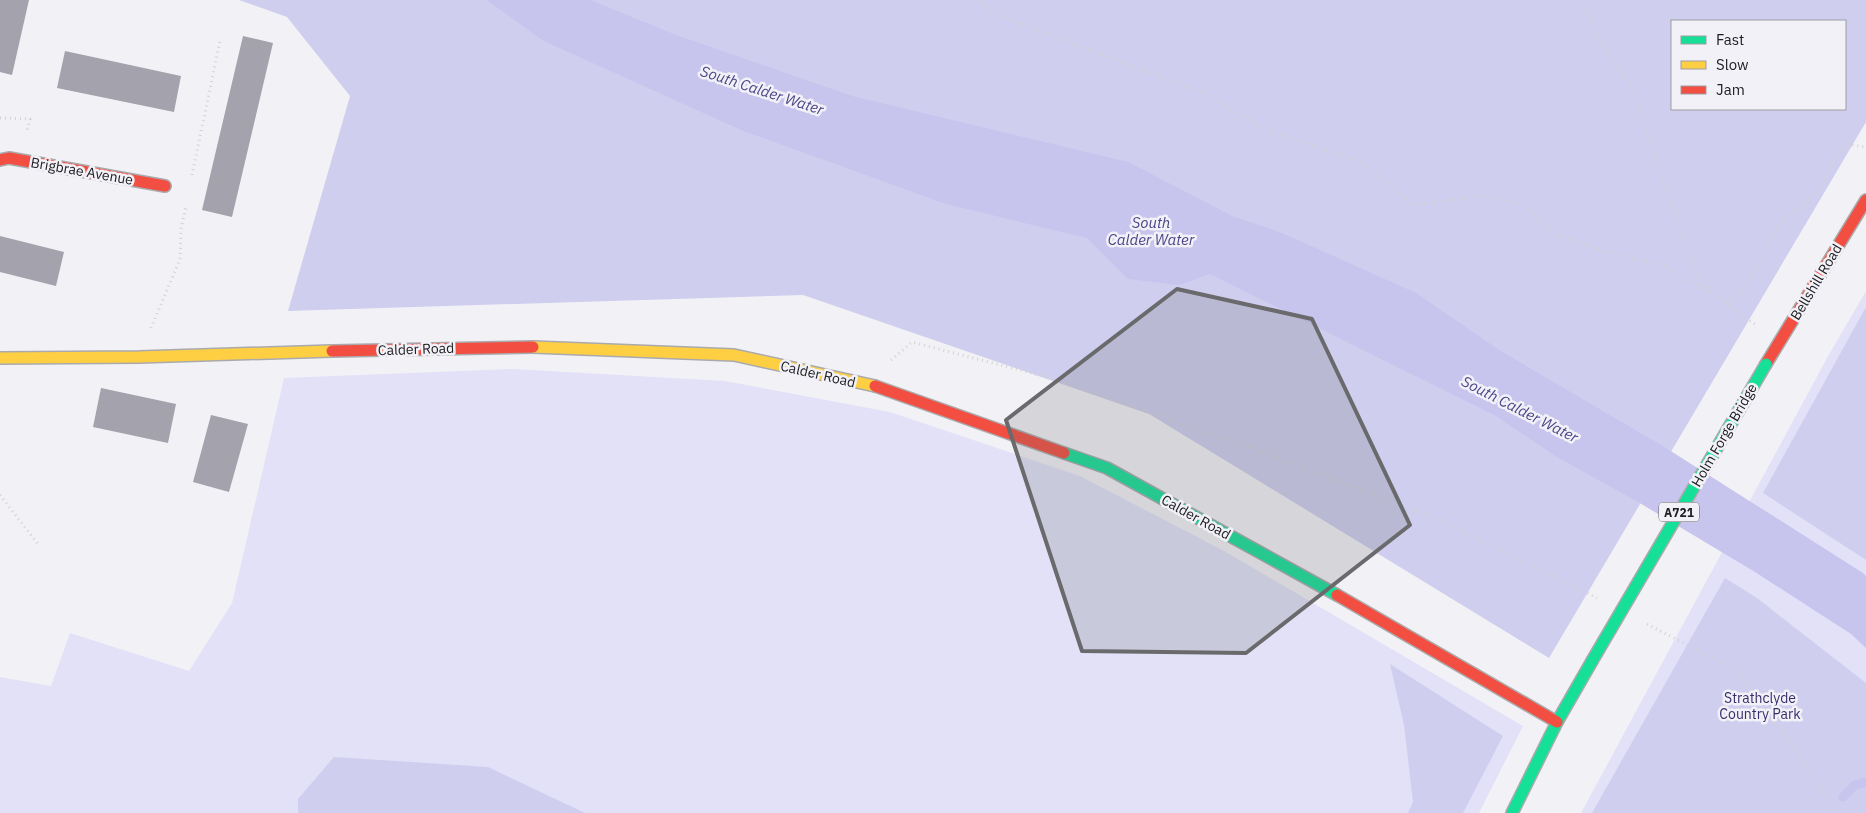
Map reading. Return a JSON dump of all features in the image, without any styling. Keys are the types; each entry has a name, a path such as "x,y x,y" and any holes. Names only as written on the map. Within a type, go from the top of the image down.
{"street":[{"name":"Brigbrae Avenue","path":"0,160 14,159 165,186"},
{"name":"Bellshill Road","path":"1766,364 1866,200"},
{"name":"Calder Road","path":"0,358 139,357 517,346 734,355 882,388 1107,468 1378,617 1557,722"},
{"name":"Holm Forge Bridge","path":"1557,722 1766,364"},
{"name":"A721","path":"1512,813 1557,722"}],"path":[{"path":"973,0 1009,19 1205,94 1261,127 1364,164 1414,205 1482,196 1524,204 1554,234 1612,253 1666,266 1711,293 1780,342"},
{"path":"1582,0 1598,38 1630,82 1690,259 1711,293"},
{"path":"1727,305 1752,277 1779,223 1817,192 1845,144 1866,147"},
{"path":"882,388 886,365 912,342 1046,377 1254,449 1440,520 1601,600"},
{"path":"0,495 38,544"},
{"path":"1643,622 1736,670 1794,748 1835,813"}],"highlighted area":[{"path":"1177,289 1312,319 1410,525 1246,653 1082,651 1006,420"}],"green space":[{"path":"239,0 1866,0 1866,122 1549,658 1149,414 803,295 288,311 350,96 287,17"},
{"name":"Strathclyde Country Park","path":"1866,291 1866,813 1581,813 1827,358"},
{"path":"1866,307 1866,560 1763,493"},
{"path":"513,369 725,381 890,412 1080,476 1226,552 1523,726 1479,813 0,813 0,677 51,686 70,633 189,671 232,603 284,378"},
{"path":"1725,578 1757,598 1866,683 1866,813 1592,813"},
{"path":"1390,664 1503,736 1463,813 1408,813 1413,802 1404,725"},
{"path":"334,757 488,767 585,813 298,813 298,799"}],"water":[{"name":"South Calder Water","path":"487,0 590,0 676,35 852,96 1128,162 1232,216 1282,233 1416,293 1499,350 1666,448 1863,573 1866,576 1866,648 1851,634 1755,572 1638,502 1557,457 1496,416 1210,274 1179,285 1128,279 1087,238 946,204 741,130 542,40"}],"building":[{"path":"0,0 29,0 12,75 0,72"},
{"path":"243,36 273,43 232,217 202,210"},
{"path":"65,51 181,76 174,112 57,88"},
{"path":"0,236 64,252 56,286 0,272"},
{"path":"101,388 176,404 168,443 93,427"},
{"path":"211,415 248,424 229,492 193,482"}],"waterway":[{"path":"1843,797 1855,785 1866,782"}],"traffic: fast":[{"path":"1592,661 1766,364"},
{"path":"1064,453 1107,468 1337,595"},
{"path":"1512,813 1557,722 1592,661"}],"traffic: slow":[{"path":"533,347 734,355 875,386"},
{"path":"0,358 139,357 332,351"}],"traffic: jam":[{"path":"0,160 9,158 165,186"},
{"path":"1766,364 1866,200"},
{"path":"332,351 533,347"},
{"path":"875,386 1064,453"},
{"path":"1337,595 1557,722"}]}
